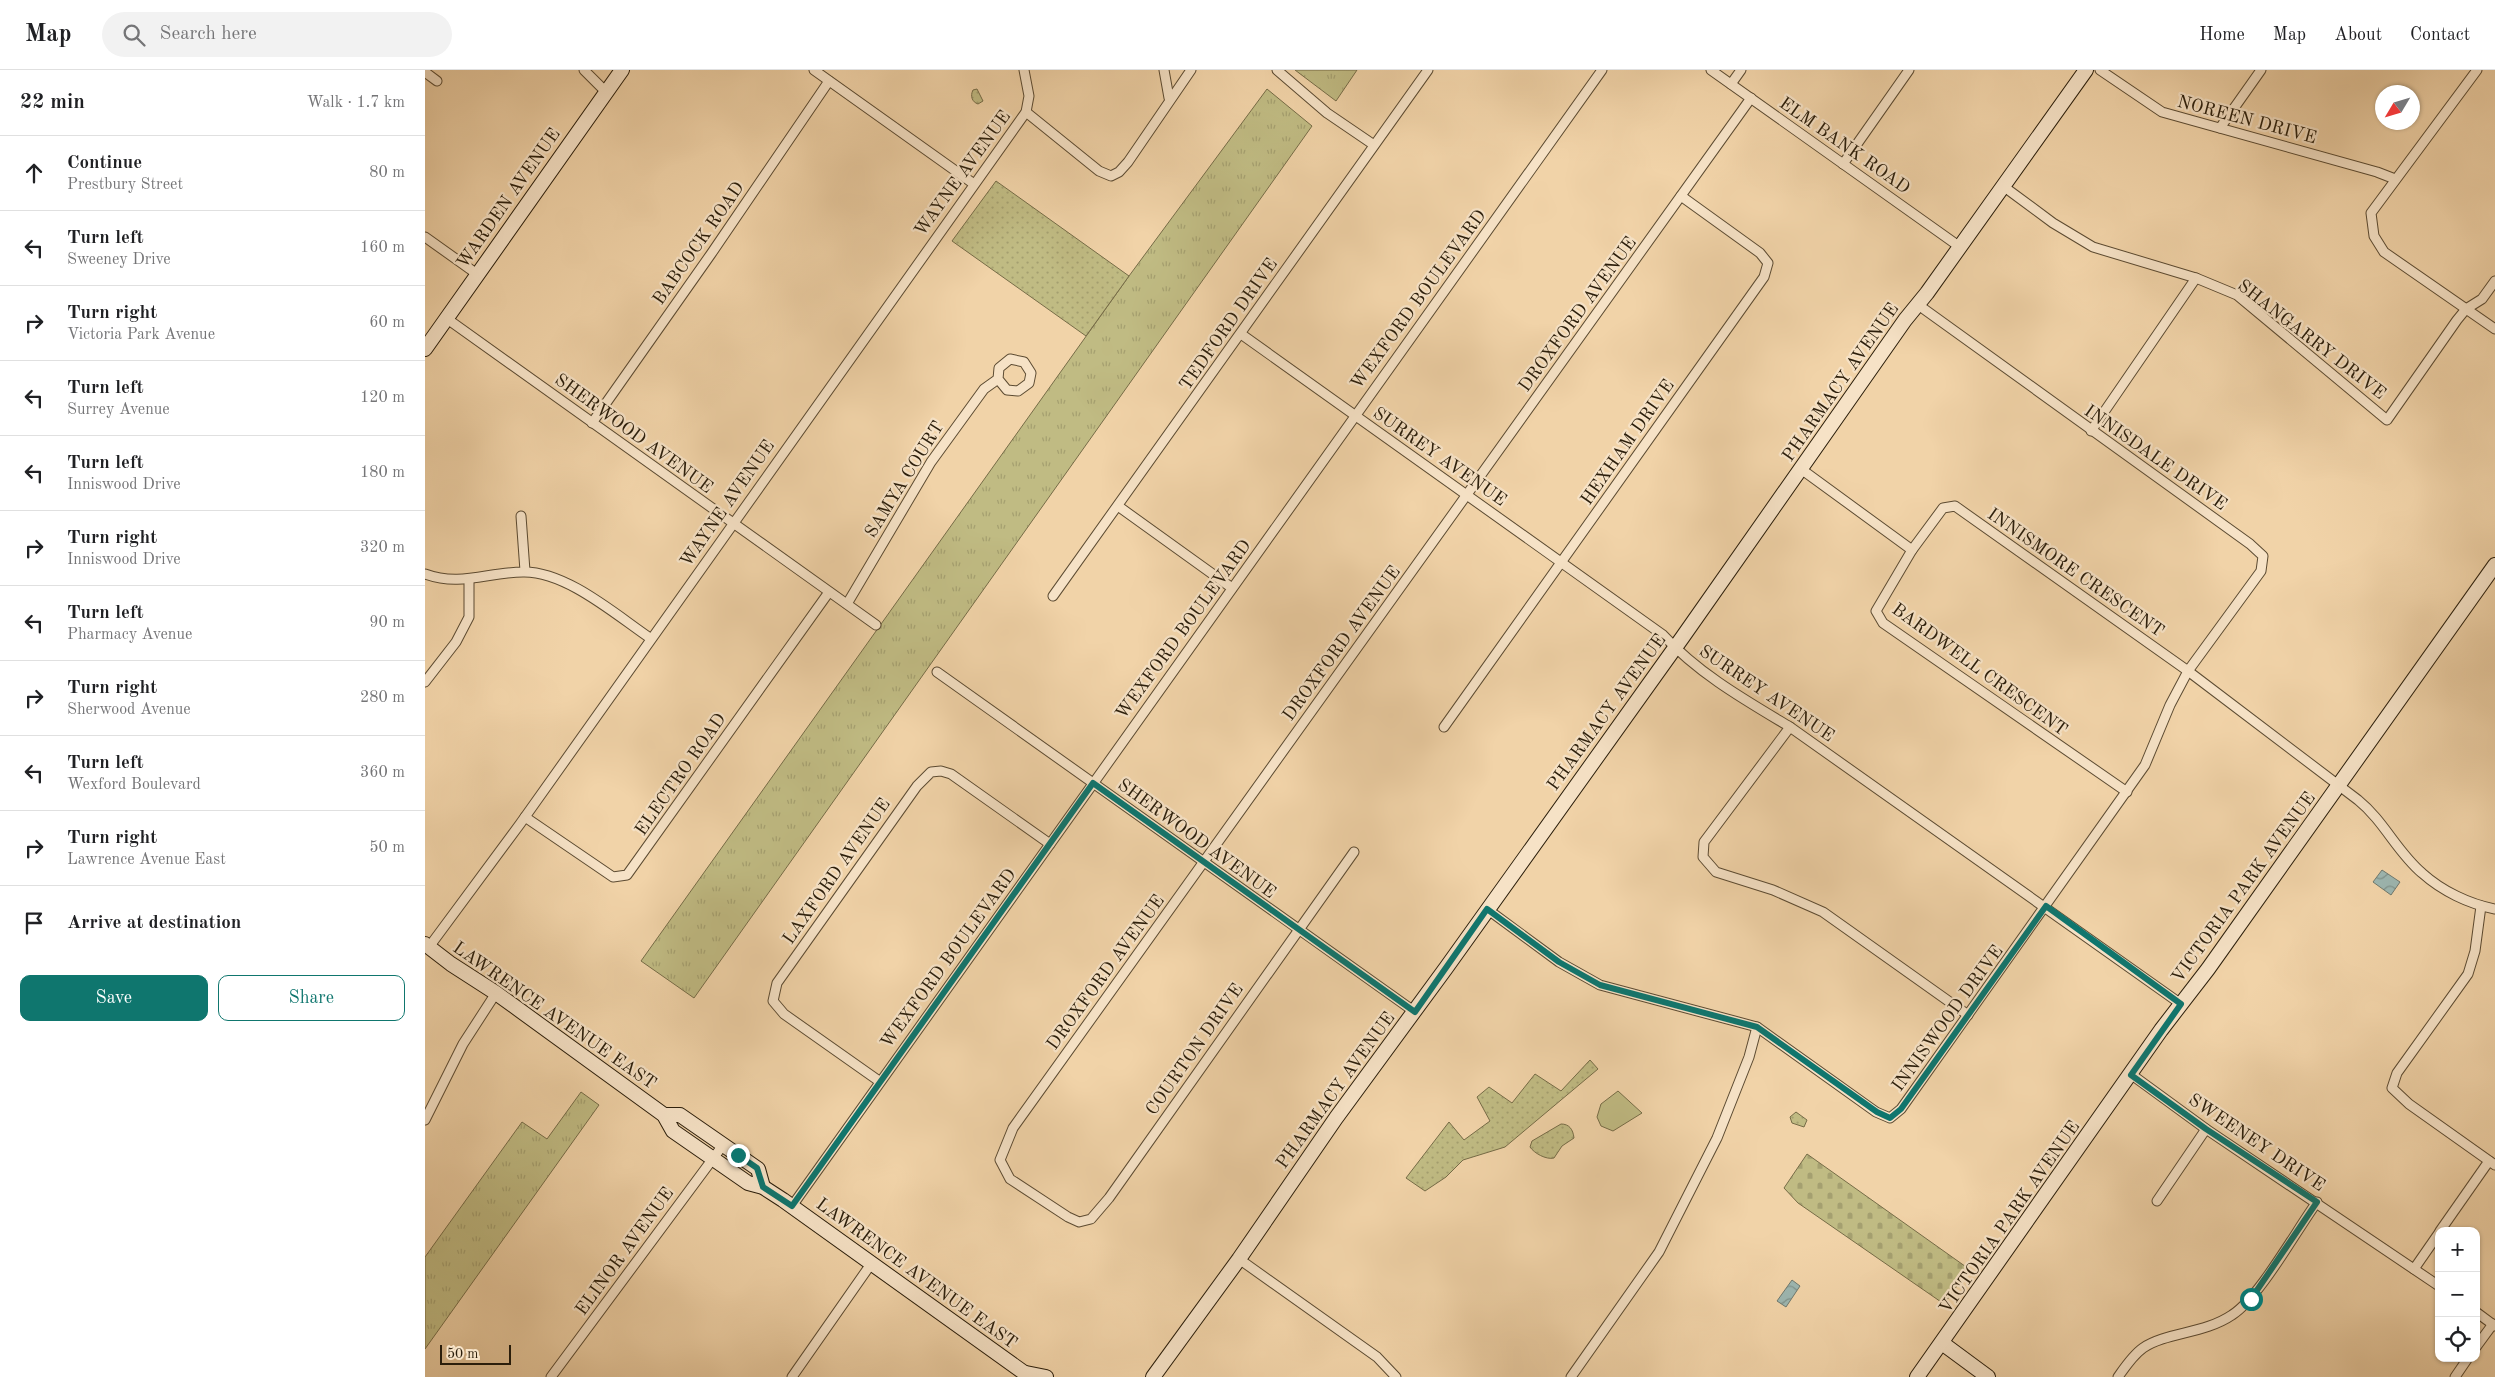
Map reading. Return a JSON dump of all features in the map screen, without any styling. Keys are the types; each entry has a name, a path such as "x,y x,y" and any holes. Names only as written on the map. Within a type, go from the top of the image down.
{"main road":[{"name":"WARDEN AVENUE","path":"425,349 622,70"},
{"name":"PHARMACY AVENUE","path":"1155,1376 1239,1259 1335,1118 1415,1012 1917,304 1927,293 2086,70"},
{"name":"VICTORIA PARK AVENUE","path":"1917,1377 2495,565"},
{"name":"LAWRENCE AVENUE EAST","path":"427,946 497,993 664,1115 673,1131 749,1183 763,1187 792,1206 1028,1375 1046,1377"},
{"name":"LAWRENCE AVENUE EAST","path":"664,1115 680,1115 757,1168 763,1187"},
{"path":"1942,1343 1989,1377"}],"street":[{"path":"584,70 606,92"},
{"path":"813,70 974,184"},
{"name":"WAYNE AVENUE","path":"427,946 525,817 650,638 1026,112 1029,96 1024,70"},
{"path":"1164,70 1169,98"},
{"path":"1026,112 1099,171 1111,176 1119,172 1128,162 1169,98 1191,70"},
{"path":"1277,70 1327,113 1374,145"},
{"name":"TEDFORD DRIVE","path":"1053,596 1428,70"},
{"name":"WEXFORD BOULEVARD","path":"792,1206 1602,70"},
{"name":"ELM BANK ROAD","path":"1711,70 1960,247"},
{"path":"1731,84 1741,70"},
{"path":"1843,164 1909,70"},
{"name":"NOREEN DRIVE","path":"2100,70 2162,112 2395,179"},
{"path":"2220,128 2261,70"},
{"path":"2477,70 2371,213 2374,236 2384,252 2495,329"},
{"path":"425,72 437,81"},
{"name":"BABCOCK ROAD","path":"592,423 711,254 829,81"},
{"name":"DROXFORD AVENUE","path":"1043,1201 1010,1179 999,1160 1013,1128 1751,98"},
{"name":"SHANGARRY DRIVE","path":"2003,186 2053,223 2093,247 2196,278 2237,295 2387,420 2466,309 2482,299 2495,280"},
{"name":"HEXHAM DRIVE","path":"1444,727 1764,277 1768,264 1760,253 1681,196"},
{"path":"425,237 477,274"},
{"path":"2091,431 2196,278"},
{"name":"INNISDALE DRIVE","path":"1917,304 2250,544 2263,556 2261,571 2188,670"},
{"name":"SHERWOOD AVENUE","path":"446,318 876,626"},
{"name":"SURREY AVENUE","path":"1241,334 1663,635 1689,662 1737,695 1790,727 2046,906 2181,1004"},
{"name":"SAMYA COURT","path":"847,604 931,462 984,388 998,379"},
{"path":"1801,469 1912,550"},
{"path":"1118,506 1232,588"},
{"name":"INNISMORE CRESCENT","path":"1912,550 1943,508 1955,506 2188,670 2339,785 2374,813 2421,873 2442,888 2481,906 2495,909"},
{"path":"521,516 525,571"},
{"name":"BARDWELL CRESCENT","path":"1912,550 1875,610 1883,623 2127,792"},
{"path":"425,574 434,577 469,580 525,571 568,583 650,638"},
{"path":"425,682 456,642 469,617 469,580"},
{"name":"ELECTRO ROAD","path":"525,817 613,877 627,875 829,592"},
{"name":"INNISWOOD DRIVE","path":"1487,909 1559,962 1600,985 1757,1027 1877,1112 1890,1118 1901,1109 2145,765 2170,705 2188,670"},
{"name":"SHERWOOD AVENUE","path":"937,672 1415,1012"},
{"path":"1790,727 1704,842 1703,857 1716,872 1773,890 1823,912 1968,1016"},
{"name":"LAXFORD AVENUE","path":"879,1082 784,1014 773,1001 777,983 917,786 931,772 941,771 951,774 1050,844"},
{"name":"COURTON DRIVE","path":"1043,1201 1079,1222 1091,1219 1109,1198 1354,852"},
{"path":"2443,1227 2492,1163 2409,1104 2392,1088 2397,1073 2467,974 2475,951 2481,906"},
{"path":"425,1120 463,1044 497,993"},
{"path":"1571,1377 1659,1252 1717,1138 1749,1057 1757,1027"},
{"name":"SWEENEY DRIVE","path":"2131,1075 2206,1129 2435,1283"},
{"path":"2157,1201 2206,1129"},
{"name":"ELINOR AVENUE","path":"551,1377 723,1144"},
{"path":"2118,1377 2143,1348 2158,1342 2211,1328 2234,1314 2251,1299 2317,1202"},
{"path":"2414,1268 2435,1238"},
{"path":"1239,1259 1377,1357 1396,1377"},
{"path":"792,1377 871,1264"},
{"path":"2480,1315 2494,1325 2480,1342"},
{"path":"2455,1377 2465,1362"}],"green space":[{"path":"1295,70 1357,70 1336,101"},
{"path":"977,89 983,101 978,104 974,102 972,97 973,90"},
{"path":"1267,89 1312,126 694,998 641,961 1129,276"},
{"path":"996,181 1129,276 1086,336 952,241"},
{"path":"1590,1060 1598,1069 1505,1147 1463,1160 1446,1177 1425,1191 1406,1178 1449,1122 1464,1140 1490,1121 1477,1097 1489,1087 1512,1103 1535,1074 1561,1091"},
{"path":"1618,1091 1642,1113 1613,1131 1601,1126 1597,1117 1601,1104"},
{"path":"581,1092 599,1105 425,1349 425,1257 522,1122 547,1139"},
{"path":"1796,1112 1807,1120 1804,1127 1792,1123 1790,1117"},
{"path":"1561,1124 1570,1128 1574,1138 1562,1146 1554,1158 1547,1158 1534,1152 1530,1147 1532,1141"},
{"path":"1807,1154 1969,1269 1944,1304 1798,1203 1784,1188"}],"water":[{"path":"2382,870 2400,882 2391,895 2373,882"},
{"path":"1792,1280 1800,1286 1786,1307 1777,1301"}],"route":[{"path":"738,1155 757,1168 763,1187 792,1206 1093,783 1415,1012 1487,909 1559,962 1600,985 1757,1027 1877,1112 1890,1118 1901,1109 2046,906 2181,1004 2131,1075 2206,1129 2317,1202 2251,1299"}]}
